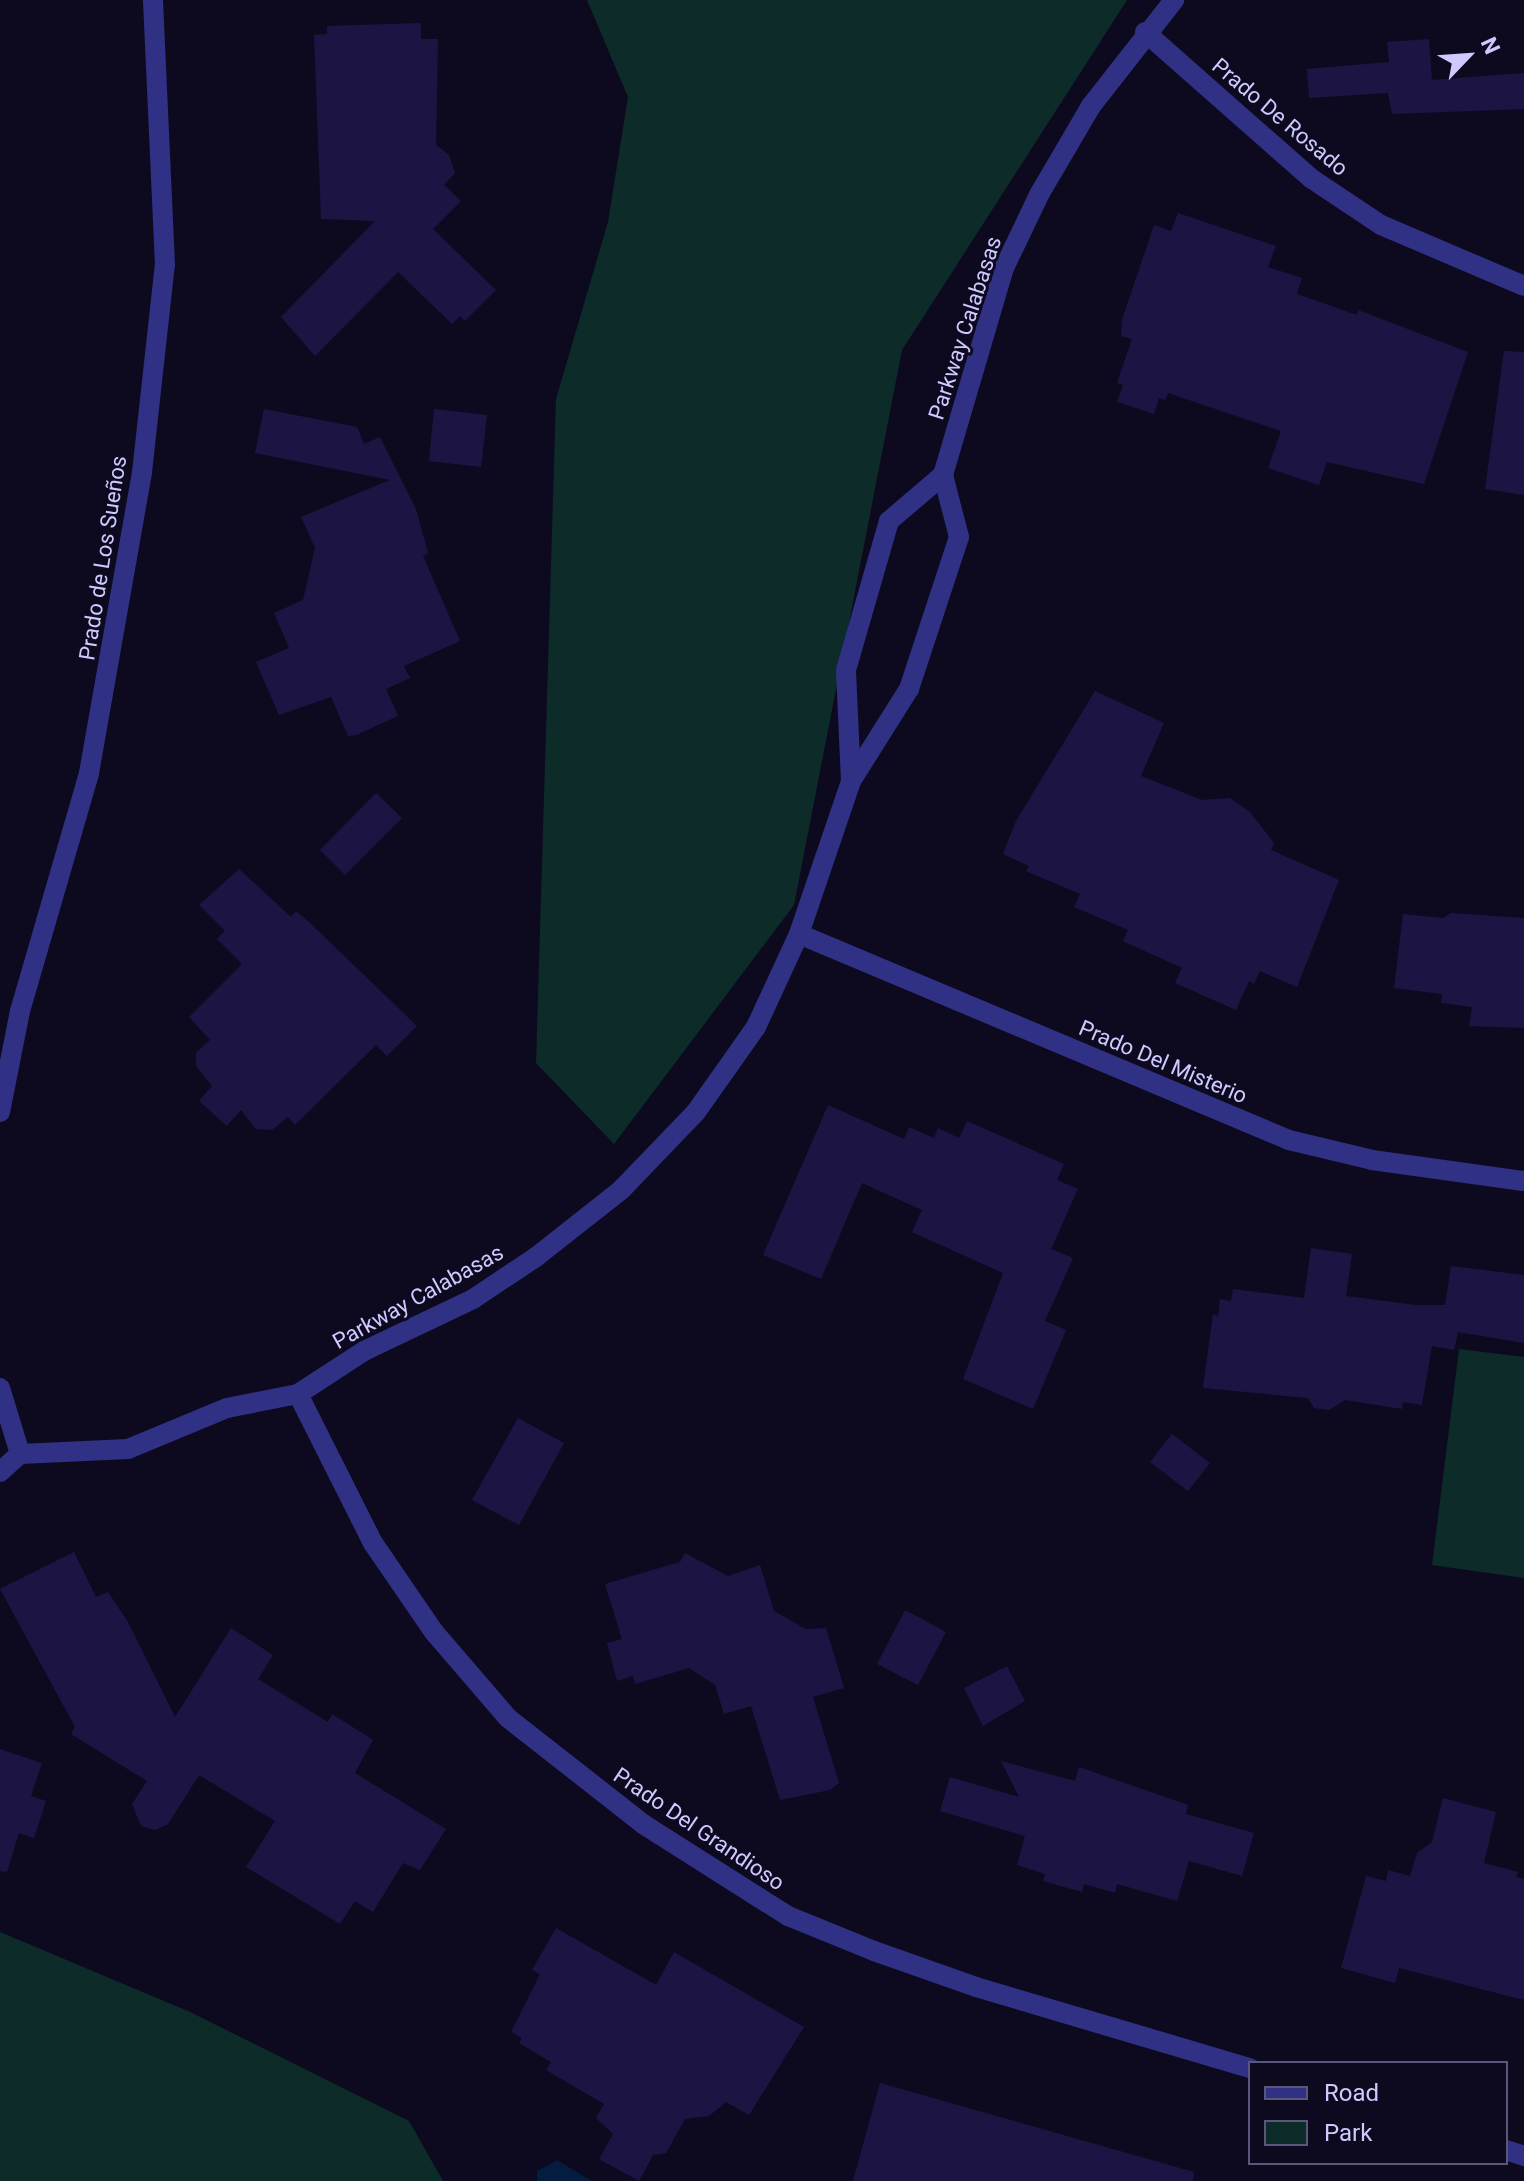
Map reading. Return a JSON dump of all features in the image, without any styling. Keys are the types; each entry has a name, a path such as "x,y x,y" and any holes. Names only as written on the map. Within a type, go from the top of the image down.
{"street":[{"name":"Prado de Los Sueños","path":"0,1112 20,1011 89,773 145,453 165,265 153,0"},
{"name":"Parkway Calabasas","path":"20,1454 128,1449 227,1408 298,1394 364,1351 473,1299 621,1190 696,1112 756,1027 799,934 851,781 909,689 959,537 943,475 1004,268 1040,193 1091,106 1145,32 1174,0"},
{"name":"Prado De Rosado","path":"1145,32 1312,179 1381,225 1524,286"},
{"name":"Parkway Calabasas","path":"851,781 846,670 889,521 943,475"},
{"name":"Prado Del Misterio","path":"799,934 1289,1140 1372,1160 1524,1181"},
{"path":"0,1388 20,1454 0,1472"},
{"name":"Prado Del Grandioso","path":"298,1394 373,1543 434,1632 508,1718 643,1824 788,1916 976,1987 1248,2067"}],"green space":[{"path":"587,0 1127,0 902,350 794,905 614,1144 536,1063 556,399 608,222 628,97"},
{"path":"1459,1349 1524,1357 1524,1578 1432,1565"},
{"path":"0,1932 190,2012 409,2121 443,2181 0,2181"}],"water":[{"path":"557,2160 592,2181 537,2181 537,2171"}],"building":[{"path":"421,23 421,39 438,39 436,145 449,155 455,173 444,185 461,201 433,229 496,290 465,321 460,316 452,324 398,272 315,356 281,317 375,221 321,219 314,35 327,34 327,26"},
{"path":"1429,39 1432,80 1524,73 1524,109 1392,114 1388,93 1309,98 1307,69 1389,62 1387,42"},
{"path":"1178,213 1276,246 1268,267 1302,278 1297,294 1357,315 1358,310 1468,352 1424,484 1327,462 1319,485 1268,468 1281,431 1168,393 1165,400 1159,398 1154,414 1117,402 1123,385 1117,383 1132,339 1121,336 1122,320 1154,225 1171,231"},
{"path":"1504,351 1524,352 1524,495 1485,489"},
{"path":"264,409 357,427 364,444 380,437 416,509 428,553 423,556 460,641 404,666 410,678 386,689 398,716 356,735 348,736 331,697 279,715 256,662 289,648 274,613 303,600 315,548 301,517 390,480 255,453"},
{"path":"434,409 487,415 481,467 429,461"},
{"path":"1095,691 1164,723 1141,776 1202,800 1230,798 1250,812 1274,843 1271,850 1339,880 1297,987 1260,971 1254,984 1249,981 1236,1010 1175,983 1182,968 1123,941 1128,930 1074,907 1080,894 1026,871 1029,866 1003,854 1016,821"},
{"path":"376,793 402,818 345,875 320,850"},
{"path":"239,869 291,917 296,911 309,922 417,1026 387,1056 376,1045 295,1125 288,1117 272,1130 256,1129 241,1110 227,1126 199,1101 212,1086 196,1066 196,1053 210,1040 189,1017 242,964 217,939 225,931 199,905"},
{"path":"1451,913 1524,918 1524,1028 1469,1026 1472,1007 1441,1003 1442,994 1394,988 1403,914 1443,918"},
{"path":"828,1105 904,1139 909,1127 934,1138 938,1128 959,1138 967,1121 1064,1164 1057,1180 1078,1189 1051,1249 1073,1258 1045,1321 1066,1330 1033,1409 963,1379 1003,1273 912,1232 922,1210 862,1183 821,1279 763,1255"},
{"path":"1311,1248 1352,1254 1346,1296 1415,1305 1445,1305 1451,1266 1524,1275 1524,1343 1458,1332 1454,1350 1432,1346 1422,1405 1403,1402 1402,1409 1345,1400 1329,1410 1314,1408 1308,1398 1203,1388 1213,1314 1218,1316 1220,1299 1231,1301 1233,1289 1304,1298"},
{"path":"518,1418 564,1443 519,1525 472,1500"},
{"path":"1172,1434 1210,1463 1188,1491 1150,1462"},
{"path":"74,1552 96,1597 108,1592 128,1622 175,1717 231,1628 273,1655 258,1679 328,1722 332,1714 373,1740 355,1773 446,1829 420,1870 403,1863 373,1912 355,1901 340,1924 246,1867 275,1821 199,1775 168,1824 155,1830 141,1826 132,1804 147,1781 71,1734 75,1727 0,1589"},
{"path":"685,1553 728,1576 760,1565 774,1611 806,1629 826,1628 844,1688 813,1697 839,1783 830,1790 780,1800 751,1706 724,1714 715,1685 689,1668 635,1684 633,1676 617,1681 607,1643 622,1639 605,1584 680,1562"},
{"path":"905,1610 946,1632 918,1685 877,1664"},
{"path":"1007,1666 1025,1701 983,1726 964,1688"},
{"path":"0,1749 42,1763 31,1796 46,1801 34,1838 19,1833 7,1872 0,1871"},
{"path":"1001,1761 1075,1781 1079,1767 1188,1805 1186,1814 1254,1833 1242,1876 1189,1861 1177,1901 1117,1884 1115,1893 1084,1884 1082,1892 1043,1881 1045,1874 1017,1865 1025,1836 940,1811 950,1777 1019,1797"},
{"path":"1443,1798 1496,1812 1484,1863 1518,1872 1516,1877 1524,1879 1524,2000 1399,1968 1395,1983 1341,1968 1366,1876 1386,1881 1388,1870 1410,1876 1417,1853 1432,1842"},
{"path":"556,1928 656,1985 674,1952 804,2027 749,2115 726,2102 709,2116 685,2119 666,2153 653,2155 639,2181 599,2159 613,2134 596,2118 604,2104 546,2070 551,2062 519,2043 522,2038 511,2032 540,1974 532,1970"},
{"path":"880,2083 1194,2172 1193,2181 853,2181"}]}
